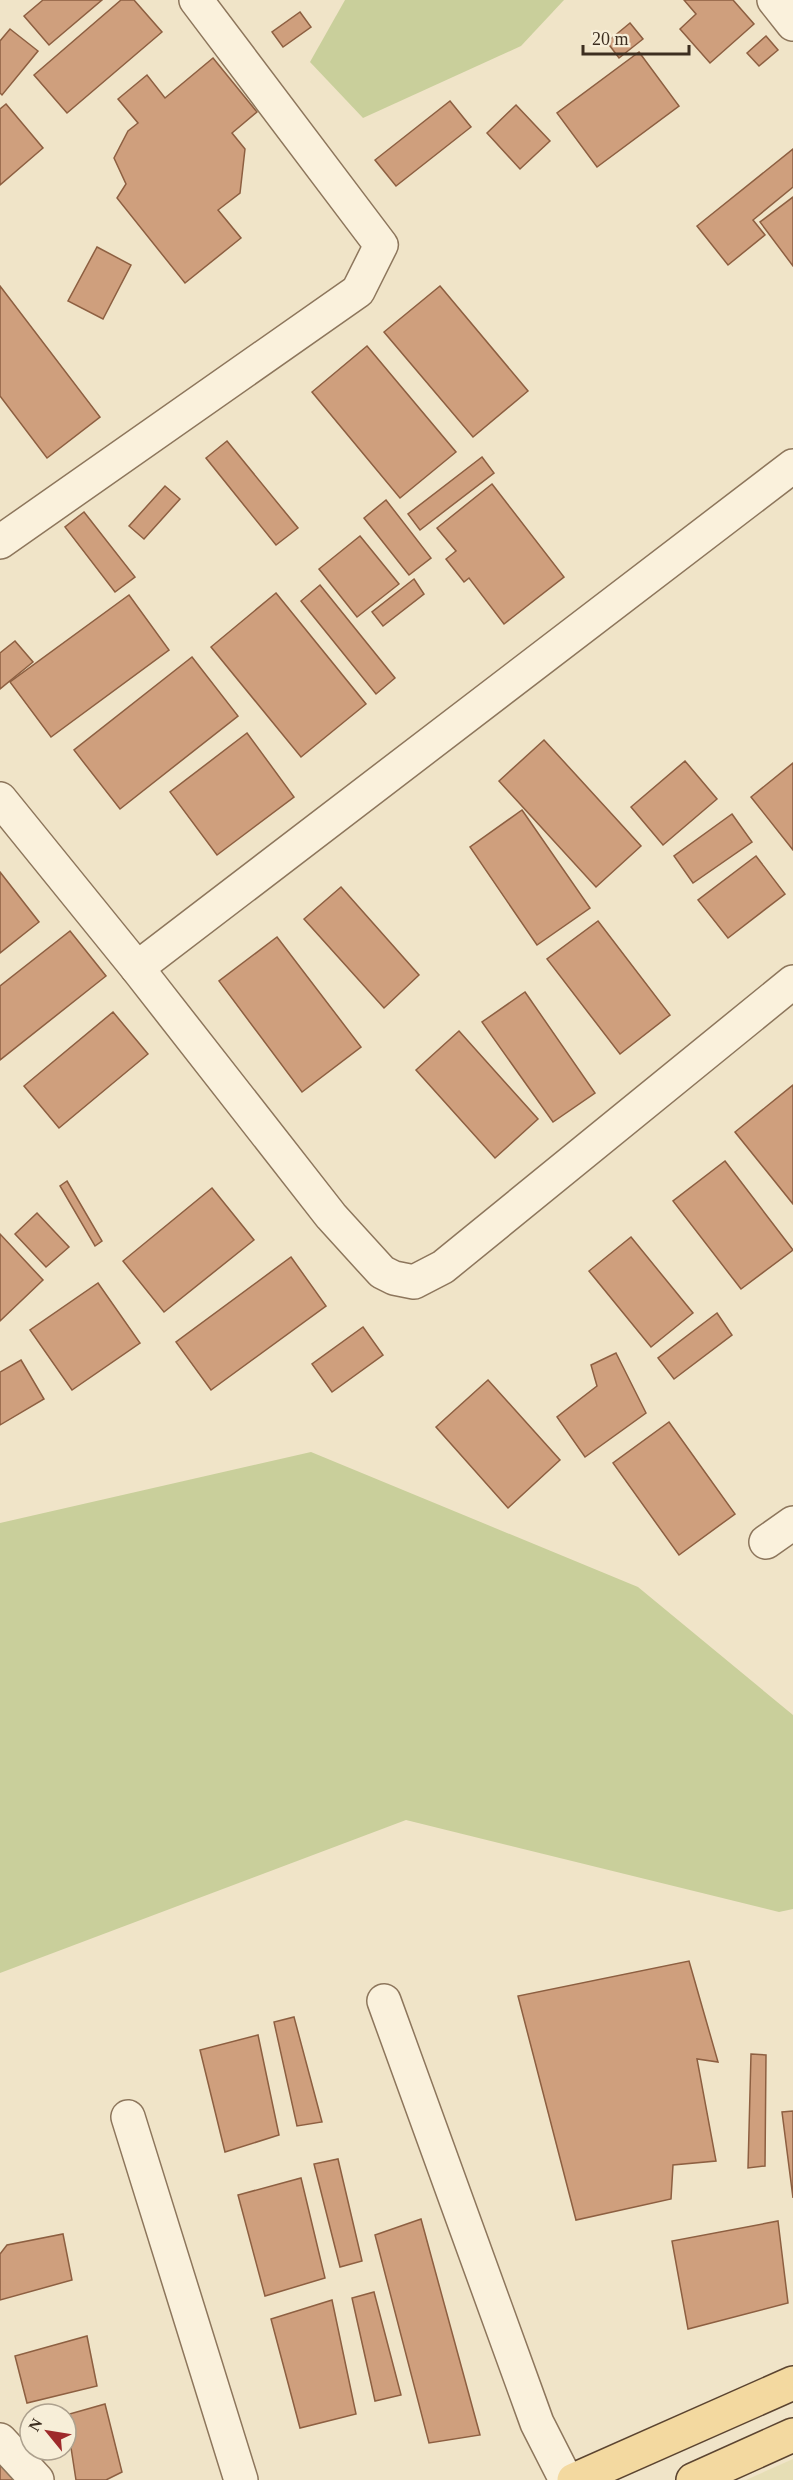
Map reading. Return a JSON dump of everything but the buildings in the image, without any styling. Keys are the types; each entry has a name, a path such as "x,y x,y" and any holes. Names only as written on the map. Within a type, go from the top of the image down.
{"main road":[{"path":"574,2480 793,2383"},
{"path":"693,2480 793,2435"}],"street":[{"path":"0,542 358,291 381,245 196,0"},
{"path":"774,0 793,24"},
{"path":"137,968 793,466"},
{"path":"0,799 137,968 331,1215 382,1272 394,1278 414,1282 443,1267 793,982"},
{"path":"766,1542 793,1523"},
{"path":"384,2001 537,2423 566,2480"},
{"path":"128,2117 241,2480"},
{"path":"0,2440 37,2480"}],"shaded area":[{"path":"793,2459 793,2480 746,2480"}],"green space":[{"path":"345,0 564,0 521,46 363,118 310,62"},
{"path":"311,1452 638,1587 793,1715 793,1909 779,1912 406,1820 0,1973 0,1523"}]}
